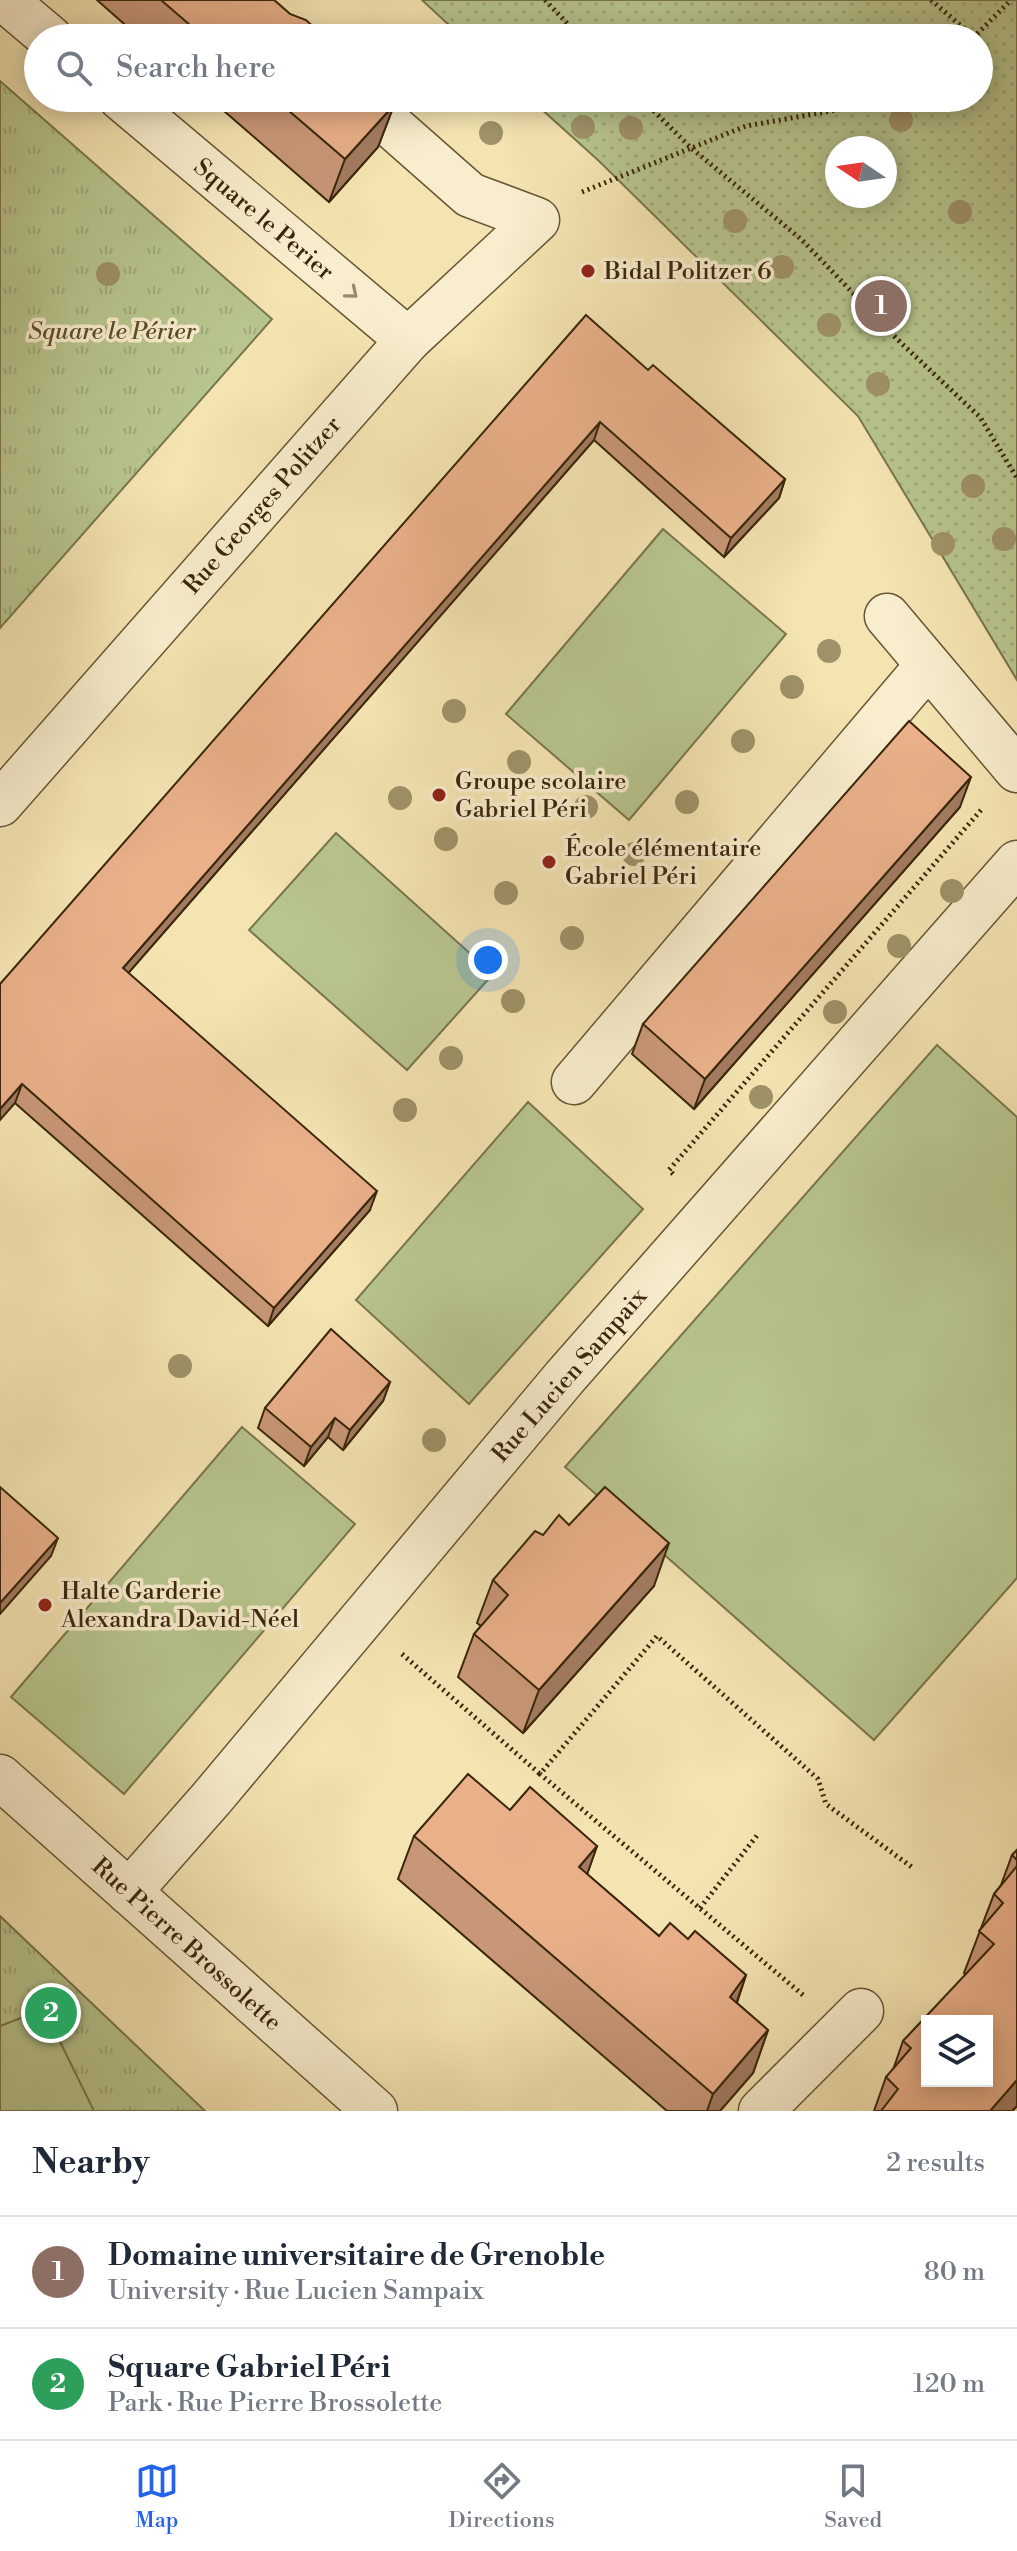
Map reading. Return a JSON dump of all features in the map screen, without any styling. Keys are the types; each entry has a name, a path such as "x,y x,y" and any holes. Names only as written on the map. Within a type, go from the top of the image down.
{"street":[{"path":"5,0 33,24"},
{"name":"Square le Perier","path":"138,112 408,340"},
{"path":"376,112 470,195 537,220"},
{"name":"Rue Georges Politzer","path":"0,804 408,340 537,220"},
{"path":"887,616 1017,770"},
{"path":"574,1082 928,665"},
{"name":"Rue Lucien Sampaix","path":"129,1892 211,1799 565,1377 1017,863"},
{"name":"Rue Pierre Brossolette","path":"0,1777 375,2111"},
{"path":"761,2111 852,2020"}],"path":[{"path":"545,0 568,24"},
{"path":"931,0 958,24"},
{"path":"988,24 1011,0"},
{"path":"655,112 690,147 802,240 900,342 980,417 1017,478"},
{"path":"537,220 581,192 746,126 826,112"},
{"path":"363,1619 540,1774 700,1908 852,2020"},
{"path":"540,1774 657,1636 818,1779 826,1804 913,1868"},
{"path":"700,1908 759,1833"}],"green space":[{"path":"422,0 1017,0 1017,680 858,416 599,161 545,112 993,112 993,24 448,24"},
{"name":"Square le Périer","path":"0,81 24,102 24,112 35,112 272,319 0,628"},
{"path":"663,529 786,634 629,820 506,714"},
{"path":"336,833 493,974 407,1070 249,930"},
{"path":"937,1045 1017,1117 1017,1578 874,1740 565,1467"},
{"path":"528,1102 643,1209 469,1404 356,1300"},
{"path":"242,1427 355,1524 124,1794 11,1697"},
{"path":"0,1916 205,2111 0,2111"},
{"path":"44,2009 94,2111 0,2111 0,2026"}],"building":[{"path":"161,0 274,0 290,14 310,24 189,24"},
{"path":"290,112 388,112 345,159"},
{"path":"586,315 648,370 653,365 785,479 731,538 600,422 123,968 377,1191 274,1308 22,1084 0,1109 0,984"},
{"path":"909,721 971,777 705,1079 643,1024"},
{"path":"331,1329 390,1382 350,1430 335,1418 311,1447 265,1408"},
{"path":"0,1487 58,1538 0,1603"},
{"path":"605,1487 669,1543 539,1690 474,1634 508,1595 493,1580 535,1531 543,1535 559,1515 569,1525"},
{"path":"468,1774 510,1810 530,1787 597,1846 579,1867 659,1936 670,1923 688,1939 695,1931 746,1975 730,1997 768,2030 713,2094 414,1836"},
{"path":"1017,1866 1017,2080 990,2111 881,2111 898,2089 886,2077 911,2048 903,2041 921,2022 921,2087 993,2087 993,2015 927,2015 994,1944 979,1931 1003,1903 994,1894"}],"place":[{"name":"Bidal Politzer 6","path":"588,271"},
{"name":"Domaine universitaire de Grenoble","path":"881,306"},
{"name":"Groupe scolaire Gabriel Péri","path":"439,795"},
{"name":"École élémentaire Gabriel Péri","path":"549,862"},
{"name":"Halte Garderie Alexandra David-Néel","path":"45,1605"},
{"name":"Square Gabriel Péri","path":"51,2013"}]}
